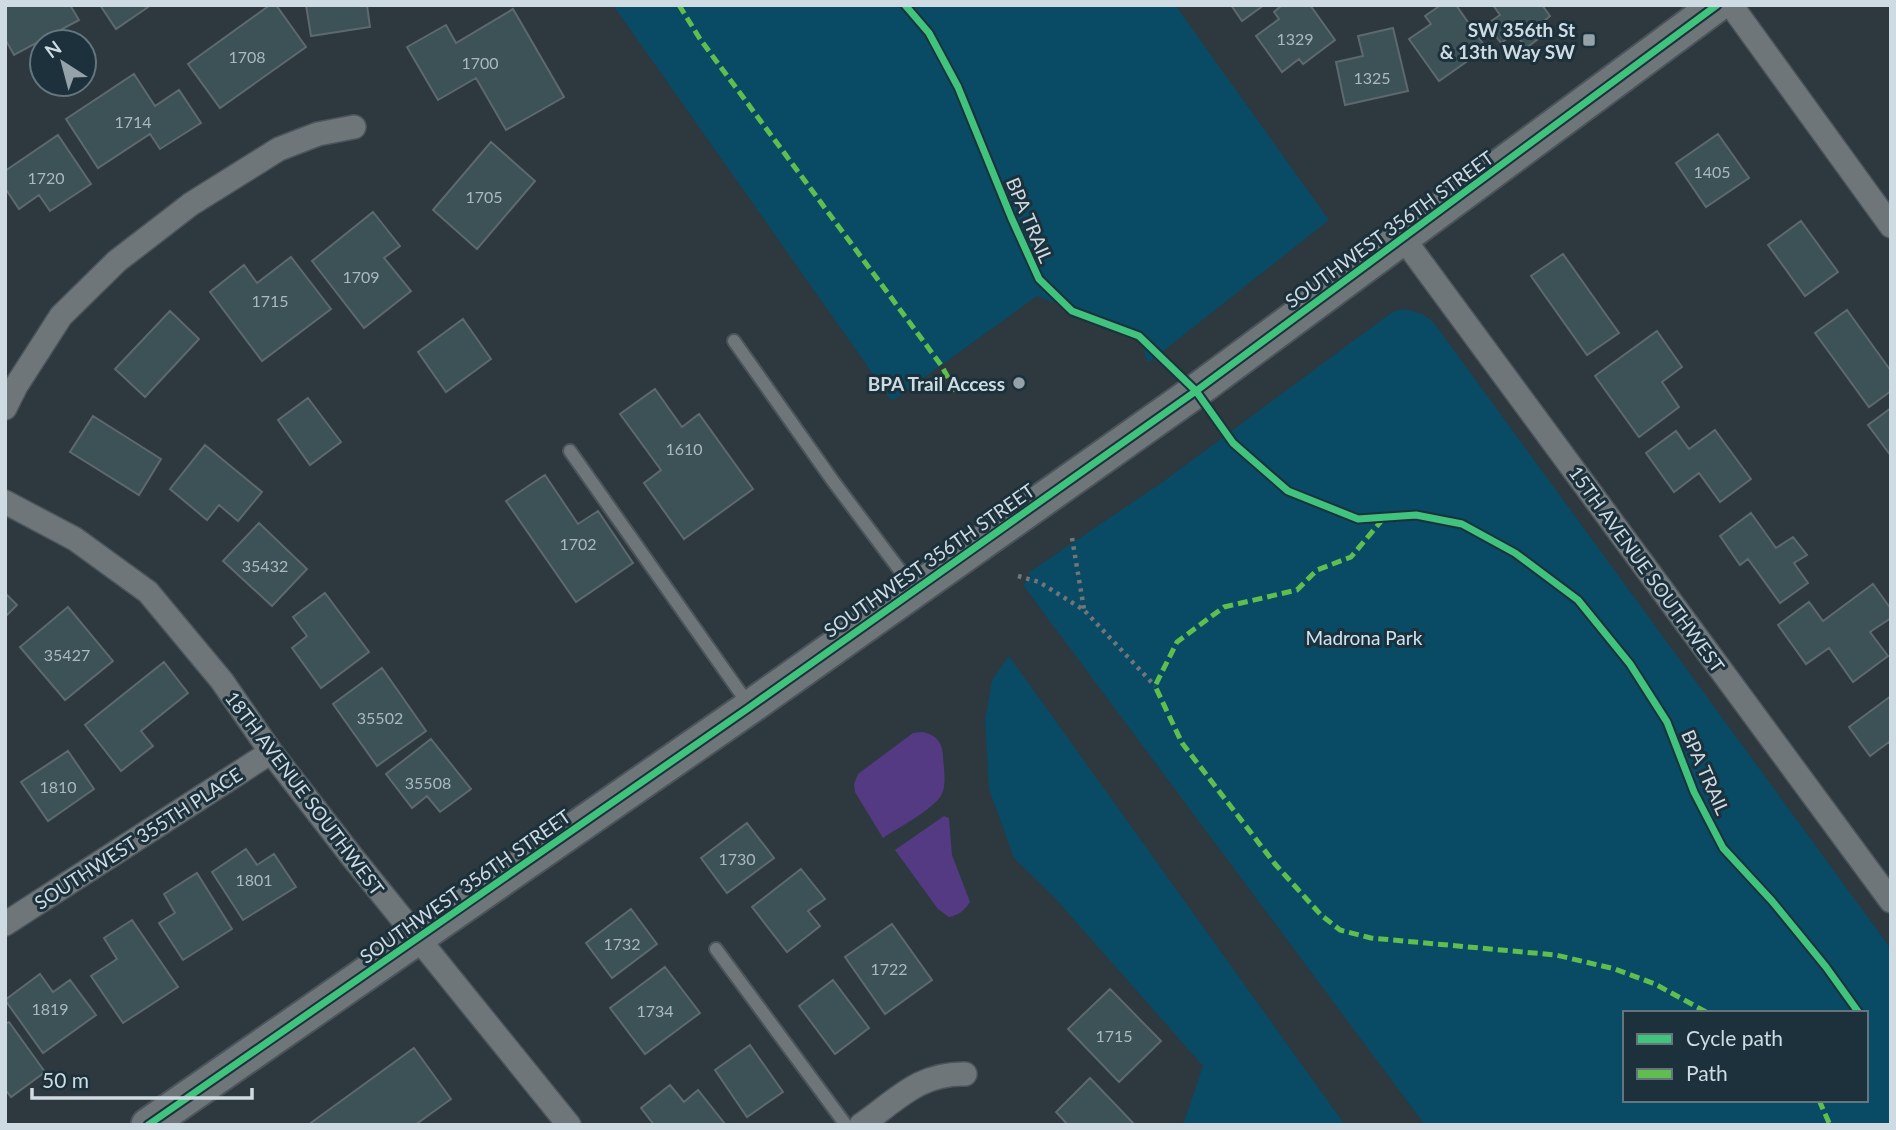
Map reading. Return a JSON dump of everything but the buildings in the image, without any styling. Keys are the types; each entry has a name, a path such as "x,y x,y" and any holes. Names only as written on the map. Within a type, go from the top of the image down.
{"main road":[{"name":"SOUTHWEST 356TH STREET","path":"148,1125 750,706 1196,391 1717,5"}],"street":[{"path":"1731,5 1891,226"},
{"path":"5,408 61,316 117,261 191,204 279,149 318,134 354,127"},
{"name":"15TH AVENUE SOUTHWEST","path":"1404,238 1891,901"},
{"name":"18TH AVENUE SOUTHWEST","path":"5,502 75,539 148,592 222,681 271,752 417,939 569,1125"},
{"name":"SOUTHWEST 355TH PLACE","path":"5,924 271,752"},
{"path":"861,1125 922,1081 944,1074 965,1074"}],"lane":[{"path":"734,341 914,589"},
{"path":"570,451 750,706"},
{"path":"716,948 846,1125"}],"path":[{"path":"1072,538 1084,610"},
{"path":"1018,576 1039,582 1084,610 1155,686"}],"green space":[{"path":"613,5 1175,5 1329,220 1148,363 1139,336 1037,296 892,401"},
{"name":"Madrona Park","path":"1402,309 1411,311 1434,323 1891,949 1891,1125 1425,1125 1023,585 1031,578 1028,573 1164,481 1391,313"},
{"path":"1009,656 1345,1125 1183,1125 1203,1066 1055,898 1014,858 989,789 985,721 992,680"}],"shaded area":[{"path":"913,733 932,735 942,748 943,791 934,804 883,838 855,792 854,784 858,774"},
{"path":"944,816 949,818 952,855 970,902 961,912 949,917 938,909 895,850"}],"marked path":[{"path":"679,5 700,39 941,365 958,395"},
{"path":"1383,519 1351,557 1317,570 1297,590 1224,607 1177,642 1155,686 1182,743 1275,864 1321,915 1340,930 1371,938 1556,955 1615,969 1655,984 1704,1011"},
{"path":"1820,1102 1830,1125"}],"cycle path":[{"name":"BPA TRAIL","path":"905,5 929,33 958,87 1039,279 1072,311 1139,336 1196,391 1233,443 1288,491 1358,519 1416,515 1462,524 1515,553 1578,600 1630,664 1667,722 1694,792 1723,848 1772,901 1826,967 1858,1011"},
{"path":"148,1125 750,707 1196,391 1717,5"}],"place":[{"name":"SW 356th St & 13th Way SW","path":"1589,40"},
{"name":"BPA Trail Access","path":"1019,383"}]}
